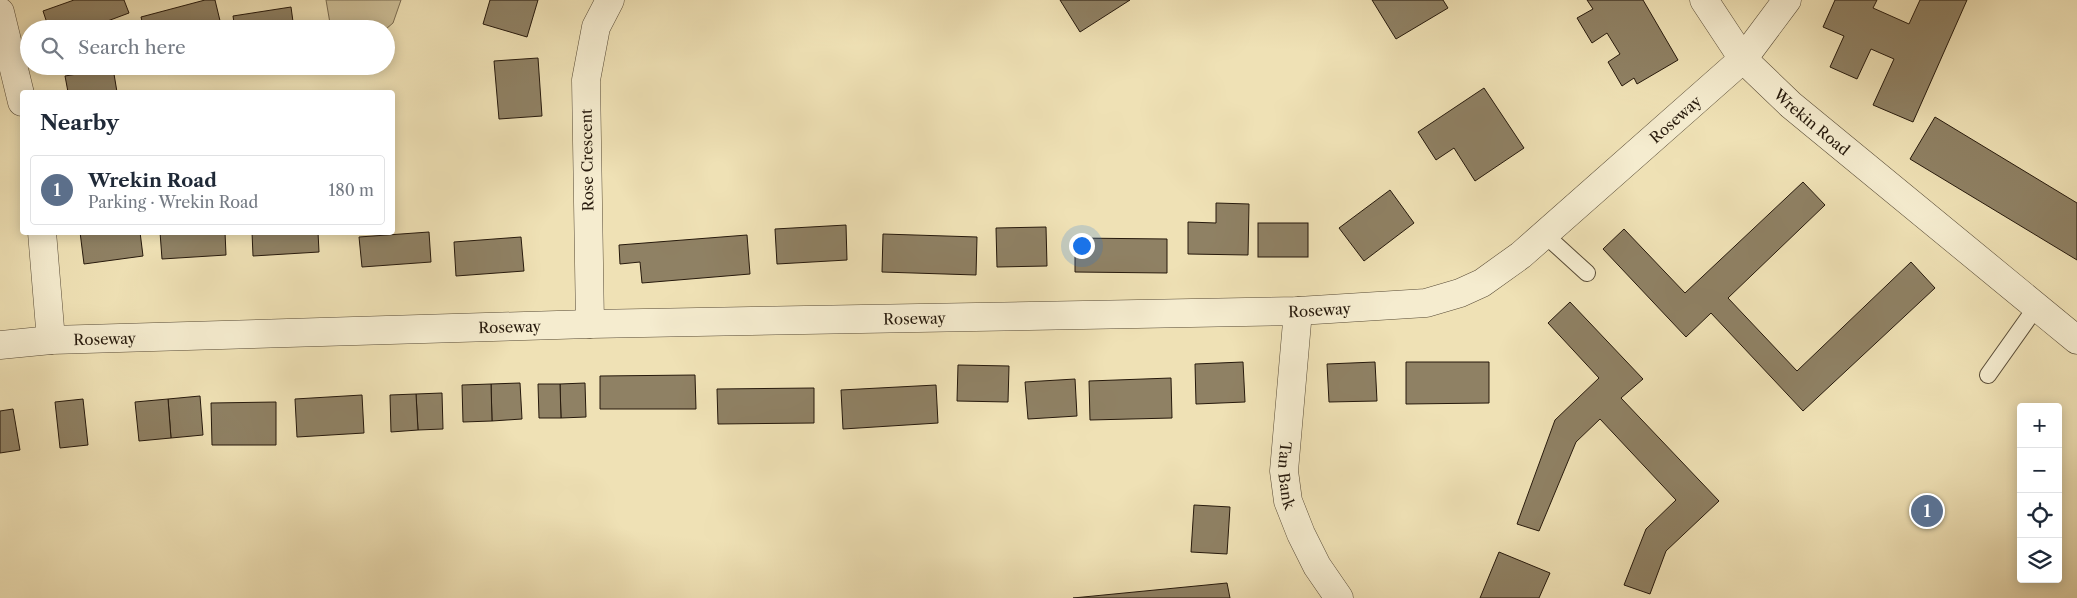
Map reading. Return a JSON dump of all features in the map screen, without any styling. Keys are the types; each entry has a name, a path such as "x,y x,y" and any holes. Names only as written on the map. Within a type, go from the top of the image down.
{"street":[{"name":"Rose Crescent","path":"590,324 586,80 596,27 610,0"},
{"name":"Wrekin Road","path":"1704,0 1743,59 1791,105 2077,340"},
{"name":"Roseway","path":"0,345 51,340 590,324 1298,311 1426,302 1460,293 1482,283 1521,255 1743,59 1787,0"},
{"path":"0,12 20,94"},
{"path":"42,235 51,340"},
{"name":"Tan Bank","path":"1298,311 1285,443 1284,471 1288,501 1301,534 1317,566 1339,598"}],"lane":[{"path":"1544,233 1587,273"},
{"path":"1988,375 2037,306"}],"shaded area":[{"path":"326,0 401,0 394,20 329,20"}],"building":[{"path":"74,0 124,0 129,13 110,20 46,20 43,11"},
{"path":"205,0 215,0 220,20 142,20 141,17"},
{"path":"490,0 538,0 527,37 483,24"},
{"path":"1060,0 1130,0 1080,32"},
{"path":"1372,0 1443,0 1448,8 1396,39"},
{"path":"1587,0 1643,0 1678,60 1637,84 1634,78 1622,86 1608,62 1620,54 1607,33 1592,43 1577,18 1593,9"},
{"path":"1835,0 1877,0 1873,8 1909,24 1920,0 1967,0 1913,122 1873,105 1894,59 1871,49 1857,79 1830,67 1844,36 1823,27"},
{"path":"291,7 293,20 234,20 233,16"},
{"path":"538,58 542,116 499,119 494,61"},
{"path":"114,75 117,90 68,90 65,76"},
{"path":"1484,88 1524,148 1475,181 1454,148 1436,160 1418,132"},
{"path":"1935,117 2077,203 2077,260 1910,159"},
{"path":"1803,182 1825,205 1728,298 1797,371 1911,262 1935,288 1803,411 1711,313 1686,337 1603,249 1624,229 1685,293"},
{"path":"1390,190 1414,223 1364,261 1339,228"},
{"path":"1216,203 1249,204 1248,255 1188,254 1188,222 1216,223"},
{"path":"1258,223 1308,223 1308,257 1258,257"},
{"path":"846,225 847,260 777,264 775,229"},
{"path":"1046,227 1047,266 997,267 996,228"},
{"path":"429,232 431,262 362,267 359,237"},
{"path":"883,234 977,237 976,275 882,272"},
{"path":"80,235 140,235 143,256 84,264"},
{"path":"160,235 225,235 226,255 162,259"},
{"path":"252,235 318,235 319,252 253,256"},
{"path":"747,235 750,274 642,283 640,262 620,264 619,245"},
{"path":"521,237 524,271 456,276 454,242"},
{"path":"1075,238 1167,239 1167,273 1075,272"},
{"path":"1570,302 1643,379 1621,398 1719,501 1666,551 1650,594 1624,585 1646,529 1676,500 1600,419 1576,442 1539,531 1517,524 1555,420 1599,378 1548,323"},
{"path":"1243,362 1245,402 1196,404 1195,364"},
{"path":"1375,362 1377,401 1329,402 1327,364"},
{"path":"1406,362 1489,362 1489,403 1406,404"},
{"path":"958,365 1009,366 1008,402 957,401"},
{"path":"695,375 696,409 600,409 600,376"},
{"path":"1171,378 1172,418 1090,420 1089,381"},
{"path":"1075,379 1077,416 1028,419 1025,382"},
{"path":"520,383 522,419 492,421 491,384"},
{"path":"585,383 586,417 561,418 560,384"},
{"path":"491,384 492,421 463,422 462,385"},
{"path":"538,384 560,384 561,418 539,418"},
{"path":"936,385 938,423 843,429 841,390"},
{"path":"814,388 814,423 718,424 717,389"},
{"path":"442,393 443,429 418,430 416,394"},
{"path":"416,394 418,430 391,432 390,395"},
{"path":"362,395 364,433 297,437 295,399"},
{"path":"200,396 203,435 171,438 168,399"},
{"path":"83,399 88,445 60,448 55,402"},
{"path":"168,399 171,438 139,441 135,402"},
{"path":"276,402 276,445 212,445 211,403"},
{"path":"13,409 20,450 0,453 0,411"},
{"path":"1194,505 1230,507 1227,554 1191,552"},
{"path":"1499,552 1550,573 1539,598 1480,598"},
{"path":"1227,583 1230,598 1073,598"}],"place":[{"name":"Wrekin Road","path":"1927,511"}]}
